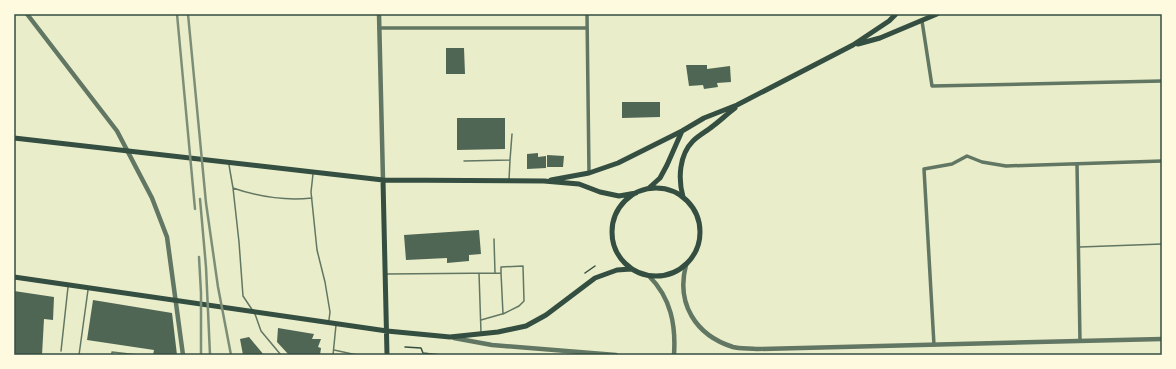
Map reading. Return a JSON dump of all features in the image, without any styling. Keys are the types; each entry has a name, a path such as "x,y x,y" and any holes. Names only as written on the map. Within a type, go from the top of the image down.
{"main road":[{"path":"544,182 589,173 618,163 682,131 704,118 738,105 853,45 889,21 896,14"},
{"path":"853,45 880,38 937,14"},
{"path":"683,197 680,186 680,173 688,146 693,140 713,126 738,105"},
{"path":"649,188 660,178 682,131"},
{"path":"14,138 383,180 544,182 579,184 600,192 619,196 636,193"},
{"path":"383,180 387,355"},
{"path":"14,277 387,331 450,337 498,332 526,326 546,316 595,278 618,270 631,270 649,276 660,276 673,273 686,265 698,248 700,234 699,221 694,210 683,197 674,192 659,188 649,188 628,198 617,211 611,227 613,246 618,256 631,270"}],"street":[{"path":"26,14 117,131 152,198 167,237 183,355"},
{"path":"379,14 383,180"},
{"path":"587,14 589,173"},
{"path":"922,21 932,86 1162,81"},
{"path":"379,28 587,28"},
{"path":"934,345 924,169 952,164 967,156 982,162 1006,166 1162,162"},
{"path":"1077,164 1080,341"},
{"path":"686,265 682,278 683,293 692,317 714,340 734,348 757,349 1162,339"},
{"path":"649,276 657,284 665,296 672,316 675,345 674,355"},
{"path":"450,337 492,345 616,355"}],"lane":[{"path":"509,182 512,134"},
{"path":"464,161 510,160"},
{"path":"229,163 239,242 243,296 254,312 262,331 280,355"},
{"path":"313,172 311,192 317,250 325,282 330,312 329,322"},
{"path":"233,188 252,195 291,200 312,198"},
{"path":"494,239 495,273"},
{"path":"1078,247 1162,244"},
{"path":"481,320 502,314 519,306 524,301 523,266 501,267 502,314"},
{"path":"479,273 481,334"},
{"path":"386,274 501,273"},
{"path":"61,351 69,285"},
{"path":"79,355 88,288"},
{"path":"333,355 337,324"},
{"path":"334,350 357,355"},
{"path":"112,355 112,352 138,355"}],"path":[{"path":"585,273 595,266"},
{"path":"405,347 421,348 423,353 442,355"}],"building":[{"path":"446,48 464,48 465,74 446,74"},
{"path":"686,65 707,65 707,69 730,66 731,82 717,83 718,87 704,89 703,85 689,86"},
{"path":"622,102 660,102 660,117 622,118"},
{"path":"457,118 505,118 505,149 457,150"},
{"path":"538,153 538,157 546,156 546,168 527,169 527,154"},
{"path":"547,155 564,156 563,167 547,167"},
{"path":"479,230 481,254 469,255 469,261 447,263 447,258 406,260 404,235"},
{"path":"14,291 54,297 53,320 44,319 42,355 14,355"},
{"path":"93,300 172,313 177,355 153,355 154,350 87,340"},
{"path":"278,328 314,334 312,339 321,339 318,347 321,348 320,355 289,355 277,342"},
{"path":"249,337 264,355 243,355 240,339"}],"railway":[{"path":"177,14 195,209"},
{"path":"188,14 206,203 218,287 231,355"},
{"path":"200,199 206,267 210,355"},
{"path":"199,257 201,293 201,355"}]}
